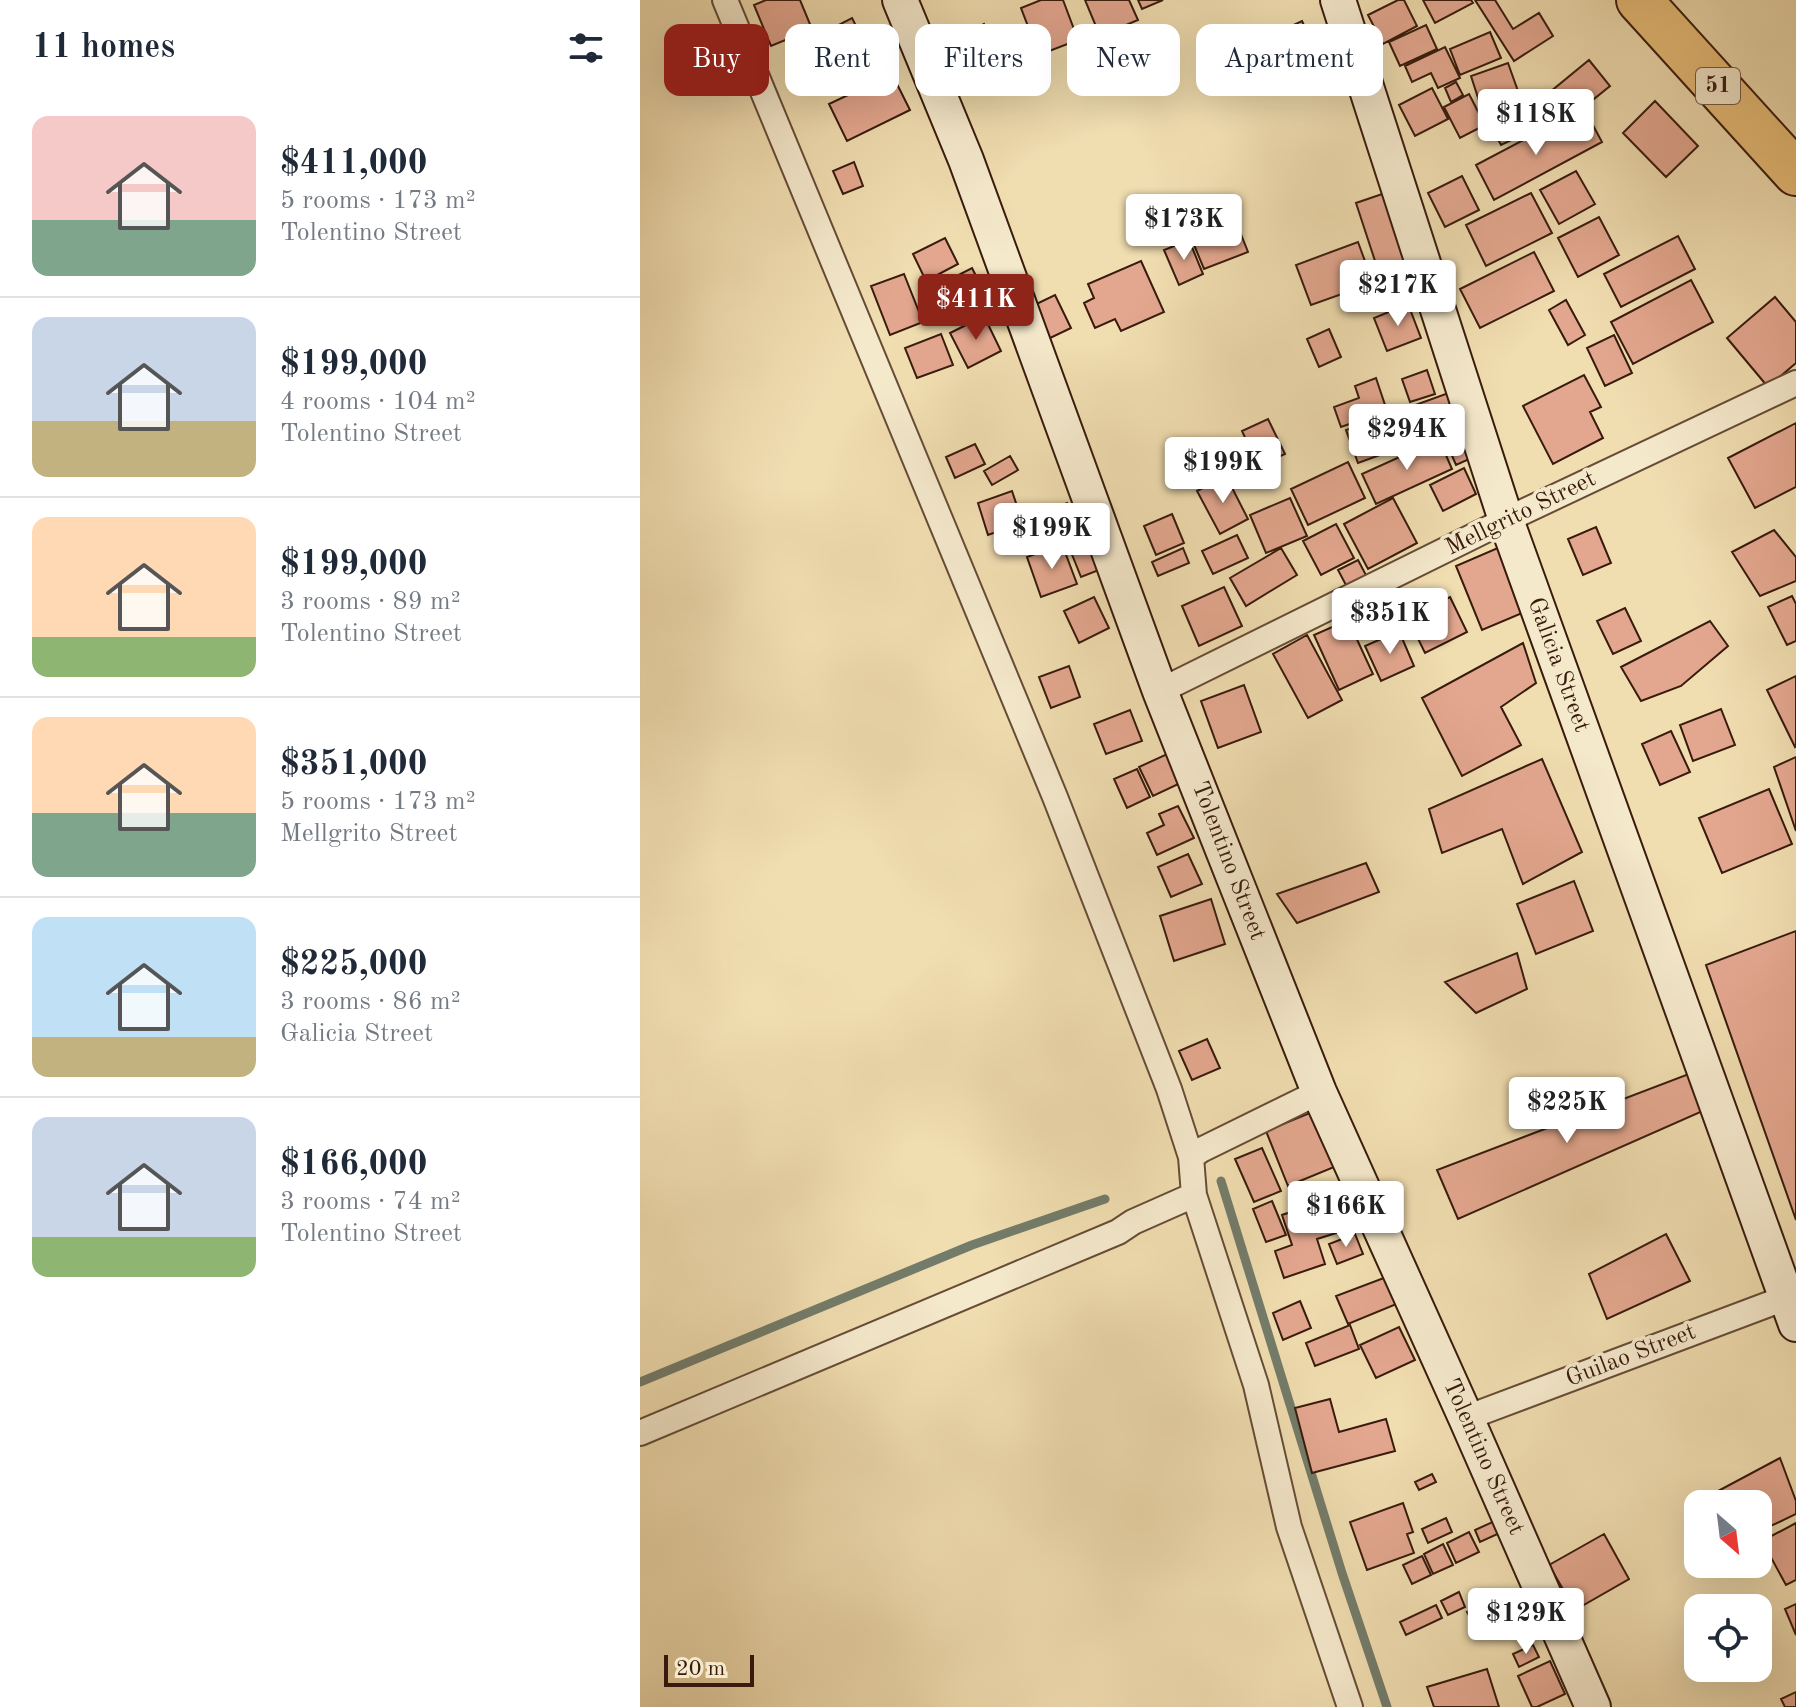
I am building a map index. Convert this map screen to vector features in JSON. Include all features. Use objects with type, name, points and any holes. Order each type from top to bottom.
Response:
[{"type":"highway","name":"51","points":[[1639,0],[1796,173]]},
{"type":"street","points":[[725,0],[1055,797],[1169,1089],[1191,1157],[1194,1195],[1256,1385],[1289,1527],[1350,1707]]},
{"type":"street","name":"Tolentino Street","points":[[900,0],[966,160],[1160,691],[1319,1092],[1593,1707]]},
{"type":"street","name":"Galicia Street","points":[[1338,0],[1506,520],[1793,1305]]},
{"type":"street","name":"Mellgrito Street","points":[[1160,691],[1506,520],[1796,383]]},
{"type":"street","points":[[1191,1157],[1319,1092]]},
{"type":"street","points":[[640,1433],[1103,1238],[1194,1195]]},
{"type":"street","name":"Guilao Street","points":[[1466,1418],[1793,1305]]},
{"type":"building","points":[[766,0],[800,0],[810,24],[785,24],[785,40],[771,46],[769,24],[762,24],[754,5]]},
{"type":"building","points":[[1041,0],[1063,0],[1072,24],[1067,24],[1067,44],[1051,50],[1051,24],[1027,24],[1021,8]]},
{"type":"building","points":[[1085,0],[1129,0],[1138,20],[1128,24],[1095,24]]},
{"type":"building","points":[[1138,0],[1163,0],[1142,9]]},
{"type":"building","points":[[1404,0],[1417,26],[1383,44],[1383,24],[1373,24],[1368,15]]},
{"type":"building","points":[[1423,0],[1471,0],[1473,3],[1435,23]]},
{"type":"building","points":[[1475,0],[1495,0],[1513,29],[1539,13],[1553,36],[1514,61]]},
{"type":"building","points":[[852,18],[855,24],[840,24]]},
{"type":"building","points":[[1426,25],[1437,49],[1400,66],[1389,42]]},
{"type":"building","points":[[1490,32],[1501,58],[1460,75],[1450,49]]},
{"type":"building","points":[[1445,47],[1460,78],[1438,88],[1431,73],[1412,82],[1405,66]]},
{"type":"building","points":[[1589,60],[1610,86],[1553,132],[1533,106]]},
{"type":"building","points":[[1508,63],[1519,94],[1481,107],[1471,76]]},
{"type":"building","points":[[1456,82],[1463,95],[1451,102],[1445,88]]},
{"type":"building","points":[[899,88],[910,110],[847,141],[829,104],[846,96],[899,96]]},
{"type":"building","points":[[1432,88],[1448,119],[1415,136],[1399,105]]},
{"type":"building","points":[[1469,94],[1485,125],[1460,138],[1444,107]]},
{"type":"building","points":[[1521,100],[1535,129],[1501,145],[1486,117]]},
{"type":"building","points":[[1655,101],[1698,146],[1666,177],[1623,133]]},
{"type":"building","points":[[1588,116],[1602,142],[1494,200],[1476,165],[1533,135],[1537,143]]},
{"type":"building","points":[[854,162],[863,186],[843,194],[833,171]]},
{"type":"building","points":[[1576,171],[1595,204],[1559,224],[1540,190]]},
{"type":"building","points":[[1462,176],[1479,210],[1445,227],[1428,193]]},
{"type":"building","points":[[1388,192],[1411,258],[1378,270],[1356,203]]},
{"type":"building","points":[[1531,193],[1552,233],[1486,266],[1466,225]]},
{"type":"building","points":[[1599,217],[1619,255],[1578,277],[1558,238]]},
{"type":"building","points":[[1236,222],[1248,252],[1204,269],[1192,240]]},
{"type":"building","points":[[1678,236],[1695,269],[1621,307],[1604,274]]},
{"type":"building","points":[[945,238],[958,264],[926,281],[913,254]]},
{"type":"building","points":[[1189,240],[1203,274],[1179,285],[1164,250]]},
{"type":"building","points":[[1358,242],[1373,283],[1311,305],[1296,265]]},
{"type":"building","points":[[1534,252],[1554,291],[1480,328],[1460,289]]},
{"type":"building","points":[[1141,261],[1164,312],[1121,331],[1115,319],[1095,328],[1084,303],[1094,298],[1088,284]]},
{"type":"building","points":[[972,268],[989,302],[957,317],[941,284]]},
{"type":"building","points":[[904,274],[923,322],[890,335],[871,286]]},
{"type":"building","points":[[1691,280],[1713,322],[1633,364],[1611,322]]},
{"type":"building","points":[[1055,295],[1071,328],[1044,341],[1028,308]]},
{"type":"building","points":[[1775,297],[1796,322],[1796,363],[1768,387],[1727,338]]},
{"type":"building","points":[[1566,300],[1585,335],[1568,345],[1549,310]]},
{"type":"building","points":[[1408,304],[1421,338],[1387,351],[1374,318]]},
{"type":"building","points":[[984,316],[1001,351],[968,368],[950,333]]},
{"type":"building","points":[[1329,329],[1341,357],[1319,367],[1307,339]]},
{"type":"building","points":[[941,334],[953,365],[917,378],[905,348]]},
{"type":"building","points":[[1614,335],[1632,373],[1605,386],[1587,348]]},
{"type":"building","points":[[1427,370],[1435,394],[1410,402],[1402,379]]},
{"type":"building","points":[[1584,375],[1601,407],[1590,412],[1603,438],[1553,464],[1523,406]]},
{"type":"building","points":[[1376,378],[1387,411],[1341,427],[1334,407],[1359,398],[1355,386]]},
{"type":"building","points":[[1454,391],[1465,424],[1358,463],[1346,430]]},
{"type":"building","points":[[1268,419],[1285,454],[1258,466],[1242,431]]},
{"type":"building","points":[[1796,423],[1796,487],[1755,508],[1728,458]]},
{"type":"building","points":[[1465,429],[1476,456],[1456,465],[1444,437]]},
{"type":"building","points":[[1439,439],[1452,469],[1376,504],[1362,474]]},
{"type":"building","points":[[975,444],[985,464],[955,478],[946,457]]},
{"type":"building","points":[[1010,456],[1018,470],[992,485],[984,471]]},
{"type":"building","points":[[1348,462],[1365,498],[1308,525],[1291,489]]},
{"type":"building","points":[[1464,468],[1476,494],[1443,511],[1430,485]]},
{"type":"building","points":[[1226,476],[1248,519],[1220,534],[1197,491]]},
{"type":"building","points":[[1012,491],[1018,509],[1003,514],[1008,528],[988,535],[978,503]]},
{"type":"building","points":[[1290,498],[1307,536],[1266,553],[1250,515]]},
{"type":"building","points":[[1393,498],[1417,543],[1368,569],[1344,524]]},
{"type":"building","points":[[1067,503],[1077,530],[1040,544],[1030,518]]},
{"type":"building","points":[[1172,514],[1184,543],[1156,555],[1144,526]]},
{"type":"building","points":[[1336,524],[1354,558],[1321,575],[1303,541]]},
{"type":"building","points":[[1596,527],[1611,563],[1583,575],[1568,539]]},
{"type":"building","points":[[1774,530],[1796,557],[1796,581],[1760,596],[1732,552]]},
{"type":"building","points":[[1237,535],[1248,558],[1213,574],[1202,551]]},
{"type":"building","points":[[1062,544],[1077,584],[1041,597],[1027,557]]},
{"type":"building","points":[[1088,544],[1099,570],[1081,577],[1071,552]]},
{"type":"building","points":[[1507,544],[1534,608],[1482,630],[1456,566]]},
{"type":"building","points":[[1183,548],[1189,563],[1158,576],[1152,562]]},
{"type":"building","points":[[1281,548],[1297,575],[1246,606],[1230,578]]},
{"type":"building","points":[[1358,560],[1367,577],[1347,587],[1338,570]]},
{"type":"building","points":[[1224,587],[1242,626],[1199,646],[1182,606]]},
{"type":"building","points":[[1792,596],[1796,604],[1796,641],[1787,645],[1768,607]]},
{"type":"building","points":[[1094,597],[1109,628],[1079,643],[1064,611]]},
{"type":"building","points":[[1450,597],[1467,632],[1425,653],[1408,618]]},
{"type":"building","points":[[1625,608],[1641,641],[1613,654],[1597,621]]},
{"type":"building","points":[[1348,620],[1373,674],[1339,690],[1314,635]]},
{"type":"building","points":[[1710,621],[1728,646],[1681,686],[1641,701],[1621,667]]},
{"type":"building","points":[[1399,631],[1414,666],[1381,681],[1365,646]]},
{"type":"building","points":[[1307,635],[1342,700],[1308,718],[1273,654]]},
{"type":"building","points":[[1523,643],[1536,683],[1501,707],[1521,745],[1462,776],[1422,698]]},
{"type":"building","points":[[1069,666],[1080,697],[1051,708],[1039,677]]},
{"type":"building","points":[[1796,676],[1796,746],[1795,747],[1767,690]]},
{"type":"building","points":[[1244,685],[1261,732],[1218,748],[1201,701]]},
{"type":"building","points":[[1721,709],[1735,745],[1693,761],[1680,725]]},
{"type":"building","points":[[1130,710],[1142,741],[1106,754],[1094,724]]},
{"type":"building","points":[[1671,731],[1690,772],[1660,785],[1642,744]]},
{"type":"building","points":[[1176,750],[1189,779],[1153,796],[1139,767]]},
{"type":"building","points":[[1796,757],[1796,831],[1774,767]]},
{"type":"building","points":[[1542,759],[1582,852],[1523,884],[1502,829],[1442,853],[1429,809]]},
{"type":"building","points":[[1137,769],[1150,797],[1127,808],[1114,779]]},
{"type":"building","points":[[1769,789],[1792,844],[1722,873],[1699,818]]},
{"type":"building","points":[[1178,806],[1194,838],[1157,855],[1147,833],[1164,825],[1159,814]]},
{"type":"building","points":[[1188,854],[1202,884],[1171,897],[1158,867]]},
{"type":"building","points":[[1366,863],[1379,892],[1297,923],[1277,894]]},
{"type":"building","points":[[1574,881],[1593,931],[1536,954],[1517,904]]},
{"type":"building","points":[[1211,899],[1225,944],[1174,961],[1160,916]]},
{"type":"building","points":[[1796,931],[1796,1220],[1706,965]]},
{"type":"building","points":[[1517,953],[1527,989],[1476,1013],[1445,982]]},
{"type":"building","points":[[1207,1039],[1220,1068],[1192,1080],[1179,1051]]},
{"type":"building","points":[[1694,1072],[1705,1110],[1458,1219],[1437,1170]]},
{"type":"building","points":[[1317,1110],[1339,1165],[1288,1186],[1266,1131]]},
{"type":"building","points":[[1262,1148],[1281,1191],[1254,1202],[1235,1159]]},
{"type":"building","points":[[1338,1196],[1349,1229],[1317,1239],[1325,1264],[1284,1278],[1275,1251],[1292,1245],[1282,1215]]},
{"type":"building","points":[[1272,1201],[1286,1235],[1266,1242],[1253,1209]]},
{"type":"building","points":[[1355,1234],[1363,1254],[1337,1264],[1329,1244]]},
{"type":"building","points":[[1666,1234],[1690,1281],[1607,1319],[1589,1274]]},
{"type":"building","points":[[1389,1276],[1399,1303],[1348,1324],[1336,1296]]},
{"type":"building","points":[[1300,1301],[1311,1328],[1283,1340],[1273,1313]]},
{"type":"building","points":[[1350,1325],[1359,1349],[1315,1366],[1306,1343]]},
{"type":"building","points":[[1399,1327],[1415,1360],[1376,1378],[1360,1345]]},
{"type":"building","points":[[1330,1399],[1339,1432],[1386,1419],[1395,1451],[1312,1473],[1295,1408]]},
{"type":"building","points":[[1780,1458],[1796,1501],[1796,1514],[1772,1525],[1772,1490],[1720,1490]]},
{"type":"building","points":[[1432,1474],[1436,1482],[1419,1490],[1415,1482]]},
{"type":"building","points":[[1403,1503],[1413,1532],[1407,1534],[1414,1553],[1367,1570],[1350,1522]]},
{"type":"building","points":[[1446,1518],[1452,1532],[1428,1543],[1422,1529]]},
{"type":"building","points":[[1497,1520],[1502,1532],[1480,1542],[1475,1530]]},
{"type":"building","points":[[1796,1523],[1796,1580],[1786,1585],[1772,1559],[1772,1536]]},
{"type":"building","points":[[1469,1532],[1479,1552],[1456,1563],[1447,1543]]},
{"type":"building","points":[[1604,1534],[1629,1579],[1575,1610],[1549,1565]]},
{"type":"building","points":[[1443,1544],[1453,1565],[1433,1574],[1424,1554]]},
{"type":"building","points":[[1422,1556],[1431,1575],[1412,1584],[1403,1565]]},
{"type":"building","points":[[1532,1588],[1544,1614],[1526,1623],[1514,1596]]},
{"type":"building","points":[[1459,1592],[1465,1607],[1448,1615],[1441,1601]]},
{"type":"building","points":[[1484,1604],[1491,1620],[1475,1627],[1467,1612]]},
{"type":"building","points":[[1796,1604],[1796,1635],[1785,1609]]},
{"type":"building","points":[[1436,1605],[1442,1618],[1406,1635],[1400,1622]]},
{"type":"building","points":[[1533,1645],[1539,1657],[1519,1667],[1513,1654]]},
{"type":"building","points":[[1550,1661],[1565,1694],[1532,1707],[1518,1676]]},
{"type":"building","points":[[1487,1669],[1499,1707],[1434,1707],[1427,1687]]},
{"type":"building","points":[[1796,1692],[1796,1707],[1785,1707],[1781,1699]]},
{"type":"waterway","points":[[1221,1181],[1342,1573],[1387,1707]]},
{"type":"waterway","points":[[640,1382],[972,1245],[1105,1199]]}]
